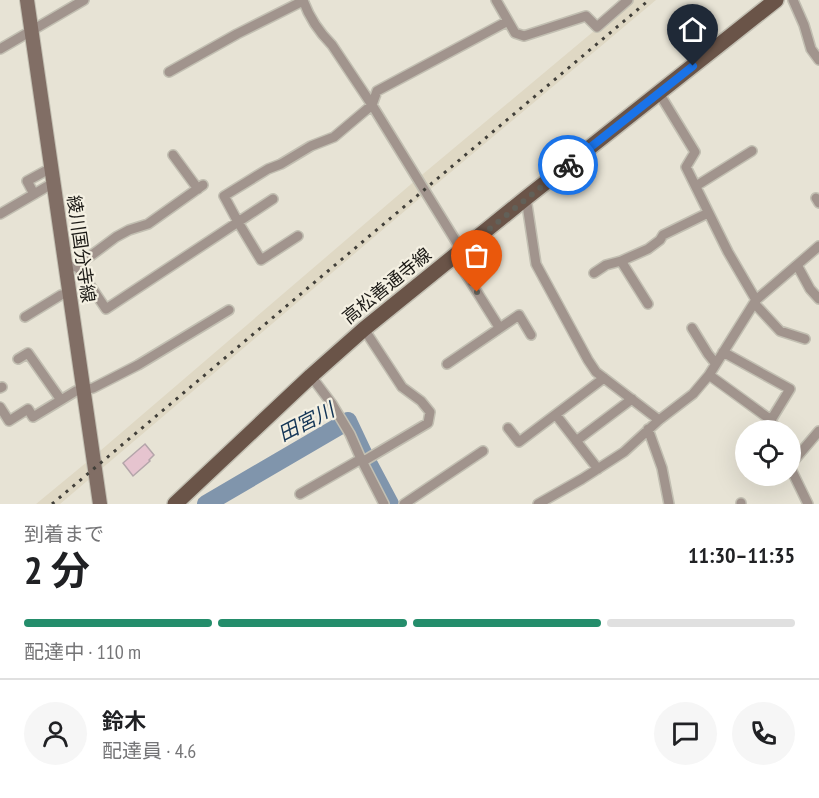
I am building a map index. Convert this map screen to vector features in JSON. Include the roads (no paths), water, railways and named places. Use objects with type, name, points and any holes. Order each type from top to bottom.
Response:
[{"type":"main road","name":"綾川国分寺線","points":[[27,0],[51,168],[71,267],[69,293],[100,504]]},
{"type":"main road","name":"高松善通寺線","points":[[175,504],[364,329],[776,0]]},
{"type":"street","points":[[0,49],[84,0]]},
{"type":"street","points":[[169,72],[303,0],[308,15],[332,45],[372,105],[499,327]]},
{"type":"street","points":[[496,0],[515,33],[524,36],[586,16],[597,27],[628,0]]},
{"type":"street","points":[[793,0],[811,49],[819,60]]},
{"type":"street","points":[[298,236],[261,260],[224,196],[268,169],[311,146],[334,137],[372,105],[377,91],[508,21]]},
{"type":"street","points":[[659,93],[695,152],[686,167],[755,302],[780,331],[805,339]]},
{"type":"street","points":[[696,186],[752,151]]},
{"type":"street","points":[[173,155],[200,187],[148,224],[116,237],[71,267],[106,309],[273,200]]},
{"type":"street","points":[[27,181],[51,168]]},
{"type":"street","points":[[20,171],[34,194]]},
{"type":"street","points":[[0,214],[54,185]]},
{"type":"street","points":[[526,198],[536,264],[588,360],[596,372],[659,420]]},
{"type":"street","points":[[594,273],[606,265],[662,245],[663,235],[708,213]]},
{"type":"street","points":[[538,504],[624,452],[648,429],[693,394],[709,375],[755,302],[819,246]]},
{"type":"street","points":[[621,261],[648,304]]},
{"type":"street","points":[[797,265],[810,289],[819,299]]},
{"type":"street","points":[[25,316],[61,295],[69,293]]},
{"type":"street","points":[[0,407],[9,421],[28,409],[33,417],[76,390],[93,387],[138,365],[229,310]]},
{"type":"street","points":[[447,364],[519,315],[531,335]]},
{"type":"street","points":[[692,328],[716,364]]},
{"type":"street","points":[[300,494],[428,423],[430,412],[421,401],[402,387],[364,329]]},
{"type":"street","points":[[709,375],[771,420],[790,389],[723,352]]},
{"type":"street","points":[[18,359],[28,353],[61,400]]},
{"type":"street","points":[[311,376],[344,423],[364,460],[381,503]]},
{"type":"street","points":[[508,429],[519,442],[604,378]]},
{"type":"street","points":[[576,441],[632,399]]},
{"type":"street","points":[[556,415],[598,469]]},
{"type":"street","points":[[648,429],[662,468],[669,504]]},
{"type":"street","points":[[801,453],[818,434]]},
{"type":"street","points":[[404,504],[483,451]]},
{"type":"street","points":[[799,486],[808,504]]},
{"type":"street","points":[[555,494],[561,504]]},
{"type":"waterway","name":"田宮川","points":[[206,504],[348,421],[390,504]]},
{"type":"railway","points":[[52,504],[649,0]]}]
